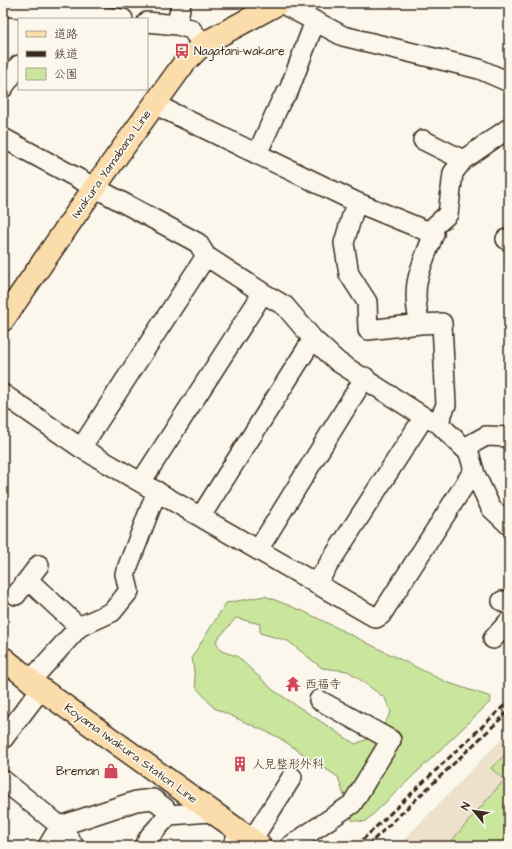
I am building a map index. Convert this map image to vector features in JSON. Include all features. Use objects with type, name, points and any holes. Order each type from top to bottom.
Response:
[{"type":"main road","name":"Iwakura Yamabana Line","points":[[3,320],[94,188],[185,62],[203,44],[280,3]]},
{"type":"main road","name":"Koyama Iwakura Station Line","points":[[3,658],[36,684],[211,812],[246,841]]},
{"type":"street","points":[[177,25],[181,3]]},
{"type":"street","points":[[280,3],[342,36],[479,69],[509,82]]},
{"type":"street","points":[[10,5],[54,15],[106,18]]},
{"type":"street","points":[[257,154],[281,101],[289,90],[315,21]]},
{"type":"street","points":[[148,22],[177,25],[191,29],[203,44]]},
{"type":"street","points":[[3,88],[18,66]]},
{"type":"street","points":[[154,104],[356,202],[434,234],[417,277],[415,305],[420,324]]},
{"type":"street","points":[[428,232],[448,214],[453,173],[463,160],[509,128]]},
{"type":"street","points":[[3,138],[198,243],[206,256],[286,306],[312,339],[338,362],[431,420],[464,448],[469,453],[474,470],[491,508],[509,525]]},
{"type":"street","points":[[423,140],[463,160]]},
{"type":"street","points":[[316,584],[431,420],[446,405],[442,323],[368,330],[367,302],[349,274],[344,243],[356,202]]},
{"type":"street","points":[[81,448],[206,256]]},
{"type":"street","points":[[3,739],[36,684],[79,627],[112,612],[129,591],[125,574],[149,487],[263,293]]},
{"type":"street","points":[[201,516],[312,339]]},
{"type":"street","points":[[258,550],[365,378]]},
{"type":"street","points":[[3,394],[81,448],[376,618],[381,615],[474,470]]},
{"type":"street","points":[[464,448],[486,436],[509,437]]},
{"type":"street","points":[[16,595],[39,565]]},
{"type":"street","points":[[28,580],[79,627]]},
{"type":"street","points":[[493,639],[509,621]]},
{"type":"street","points":[[290,846],[352,804],[391,740],[319,700]]},
{"type":"street","points":[[246,841],[292,777]]},
{"type":"street","points":[[3,780],[60,826],[74,846]]},
{"type":"street","points":[[48,846],[60,826],[136,800],[153,799],[165,808],[169,815]]},
{"type":"street","points":[[144,846],[150,836],[169,815],[211,812]]},
{"type":"shaded area","points":[[509,732],[509,846],[398,846],[481,760]]},
{"type":"green space","points":[[265,596],[305,612],[446,682],[491,697],[490,702],[365,822],[352,820],[338,777],[278,737],[214,708],[196,687],[192,657],[226,603]],"holes":[[[236,618],[260,624],[260,633],[288,641],[322,668],[348,671],[385,698],[391,712],[378,735],[355,744],[273,690],[237,656],[221,651],[216,641]]]},
{"type":"green space","points":[[509,751],[509,846],[447,846],[504,780],[491,768]]},
{"type":"railway","points":[[356,846],[509,701]]},
{"type":"railway","points":[[367,846],[509,711]]},
{"type":"place","name":"Nagatani-wakare","points":[[182,51]]},
{"type":"place","name":"西福寺","points":[[293,684]]},
{"type":"place","name":"人見整形外科","points":[[240,764]]},
{"type":"place","name":"Breman","points":[[111,771]]}]
